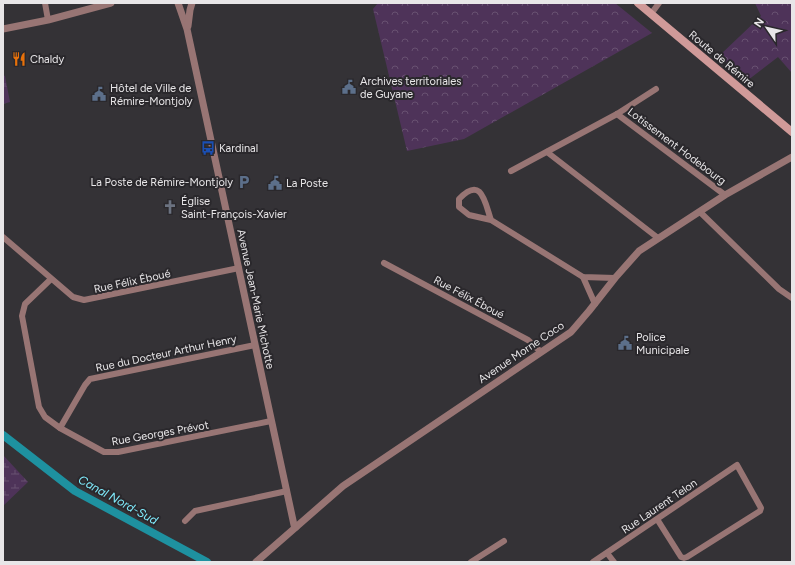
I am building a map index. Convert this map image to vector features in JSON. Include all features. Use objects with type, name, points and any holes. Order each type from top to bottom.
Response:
[{"type":"main road","name":"Route de Rémire","points":[[638,3],[792,132]]},
{"type":"street","points":[[45,3],[48,20]]},
{"type":"street","points":[[3,29],[48,20],[111,3]]},
{"type":"street","name":"Avenue Jean-Marie Michotte","points":[[178,3],[187,28],[271,421],[294,525],[296,527]]},
{"type":"street","name":"Avenue Jean-Marie Michotte","points":[[187,28],[192,3]]},
{"type":"street","points":[[651,14],[659,3]]},
{"type":"street","points":[[511,171],[616,114],[656,89]]},
{"type":"street","name":"Lotissement Hodebourg","points":[[616,114],[725,195]]},
{"type":"street","points":[[547,152],[658,238]]},
{"type":"street","name":"Avenue Morne Coco","points":[[256,562],[343,486],[571,332],[595,304],[614,278],[639,251],[725,195],[792,156]]},
{"type":"street","points":[[491,220],[482,193],[476,190],[469,191],[459,199],[459,207],[469,215],[491,220],[582,277],[614,278]]},
{"type":"street","points":[[700,212],[779,289],[792,298]]},
{"type":"street","name":"Rue Félix Éboué","points":[[3,237],[73,297],[84,300],[239,268]]},
{"type":"street","name":"Rue Félix Éboué","points":[[384,263],[528,340],[541,352]]},
{"type":"street","points":[[582,277],[595,304]]},
{"type":"street","name":"Rue Georges Prévot","points":[[51,279],[26,304],[22,316],[39,407],[45,417],[60,428],[104,452],[118,452],[271,421]]},
{"type":"street","name":"Rue du Docteur Arthur Henry","points":[[60,428],[90,379],[255,345]]},
{"type":"street","name":"Rue Laurent Telon","points":[[593,562],[737,465],[761,506],[760,511],[684,558],[681,556],[657,519]]},
{"type":"street","points":[[185,520],[195,511],[287,492]]},
{"type":"street","points":[[472,562],[504,541]]},
{"type":"street","points":[[607,553],[614,562]]},
{"type":"green space","points":[[378,3],[615,3],[652,33],[464,139],[407,151],[373,9]]},
{"type":"green space","points":[[755,3],[792,3],[792,73],[778,57],[748,80],[718,57],[761,16]]},
{"type":"green space","points":[[3,75],[5,76],[10,102],[3,104]]},
{"type":"green space","points":[[3,455],[28,482],[3,506]]},
{"type":"waterway","name":"Canal Nord-Sud","points":[[3,435],[75,491],[207,562]]},
{"type":"place","name":"Chaldy","points":[[19,59]]},
{"type":"place","name":"Archives territoriales de Guyane","points":[[349,87]]},
{"type":"place","name":"Hôtel de Ville de Rémire-Montjoly","points":[[99,94]]},
{"type":"place","name":"Kardinal","points":[[208,148]]},
{"type":"place","name":"La Poste de Rémire-Montjoly","points":[[244,182]]},
{"type":"place","name":"La Poste","points":[[275,183]]},
{"type":"place","name":"Église Saint-François-Xavier","points":[[170,207]]},
{"type":"place","name":"Police Municipale","points":[[625,343]]}]
